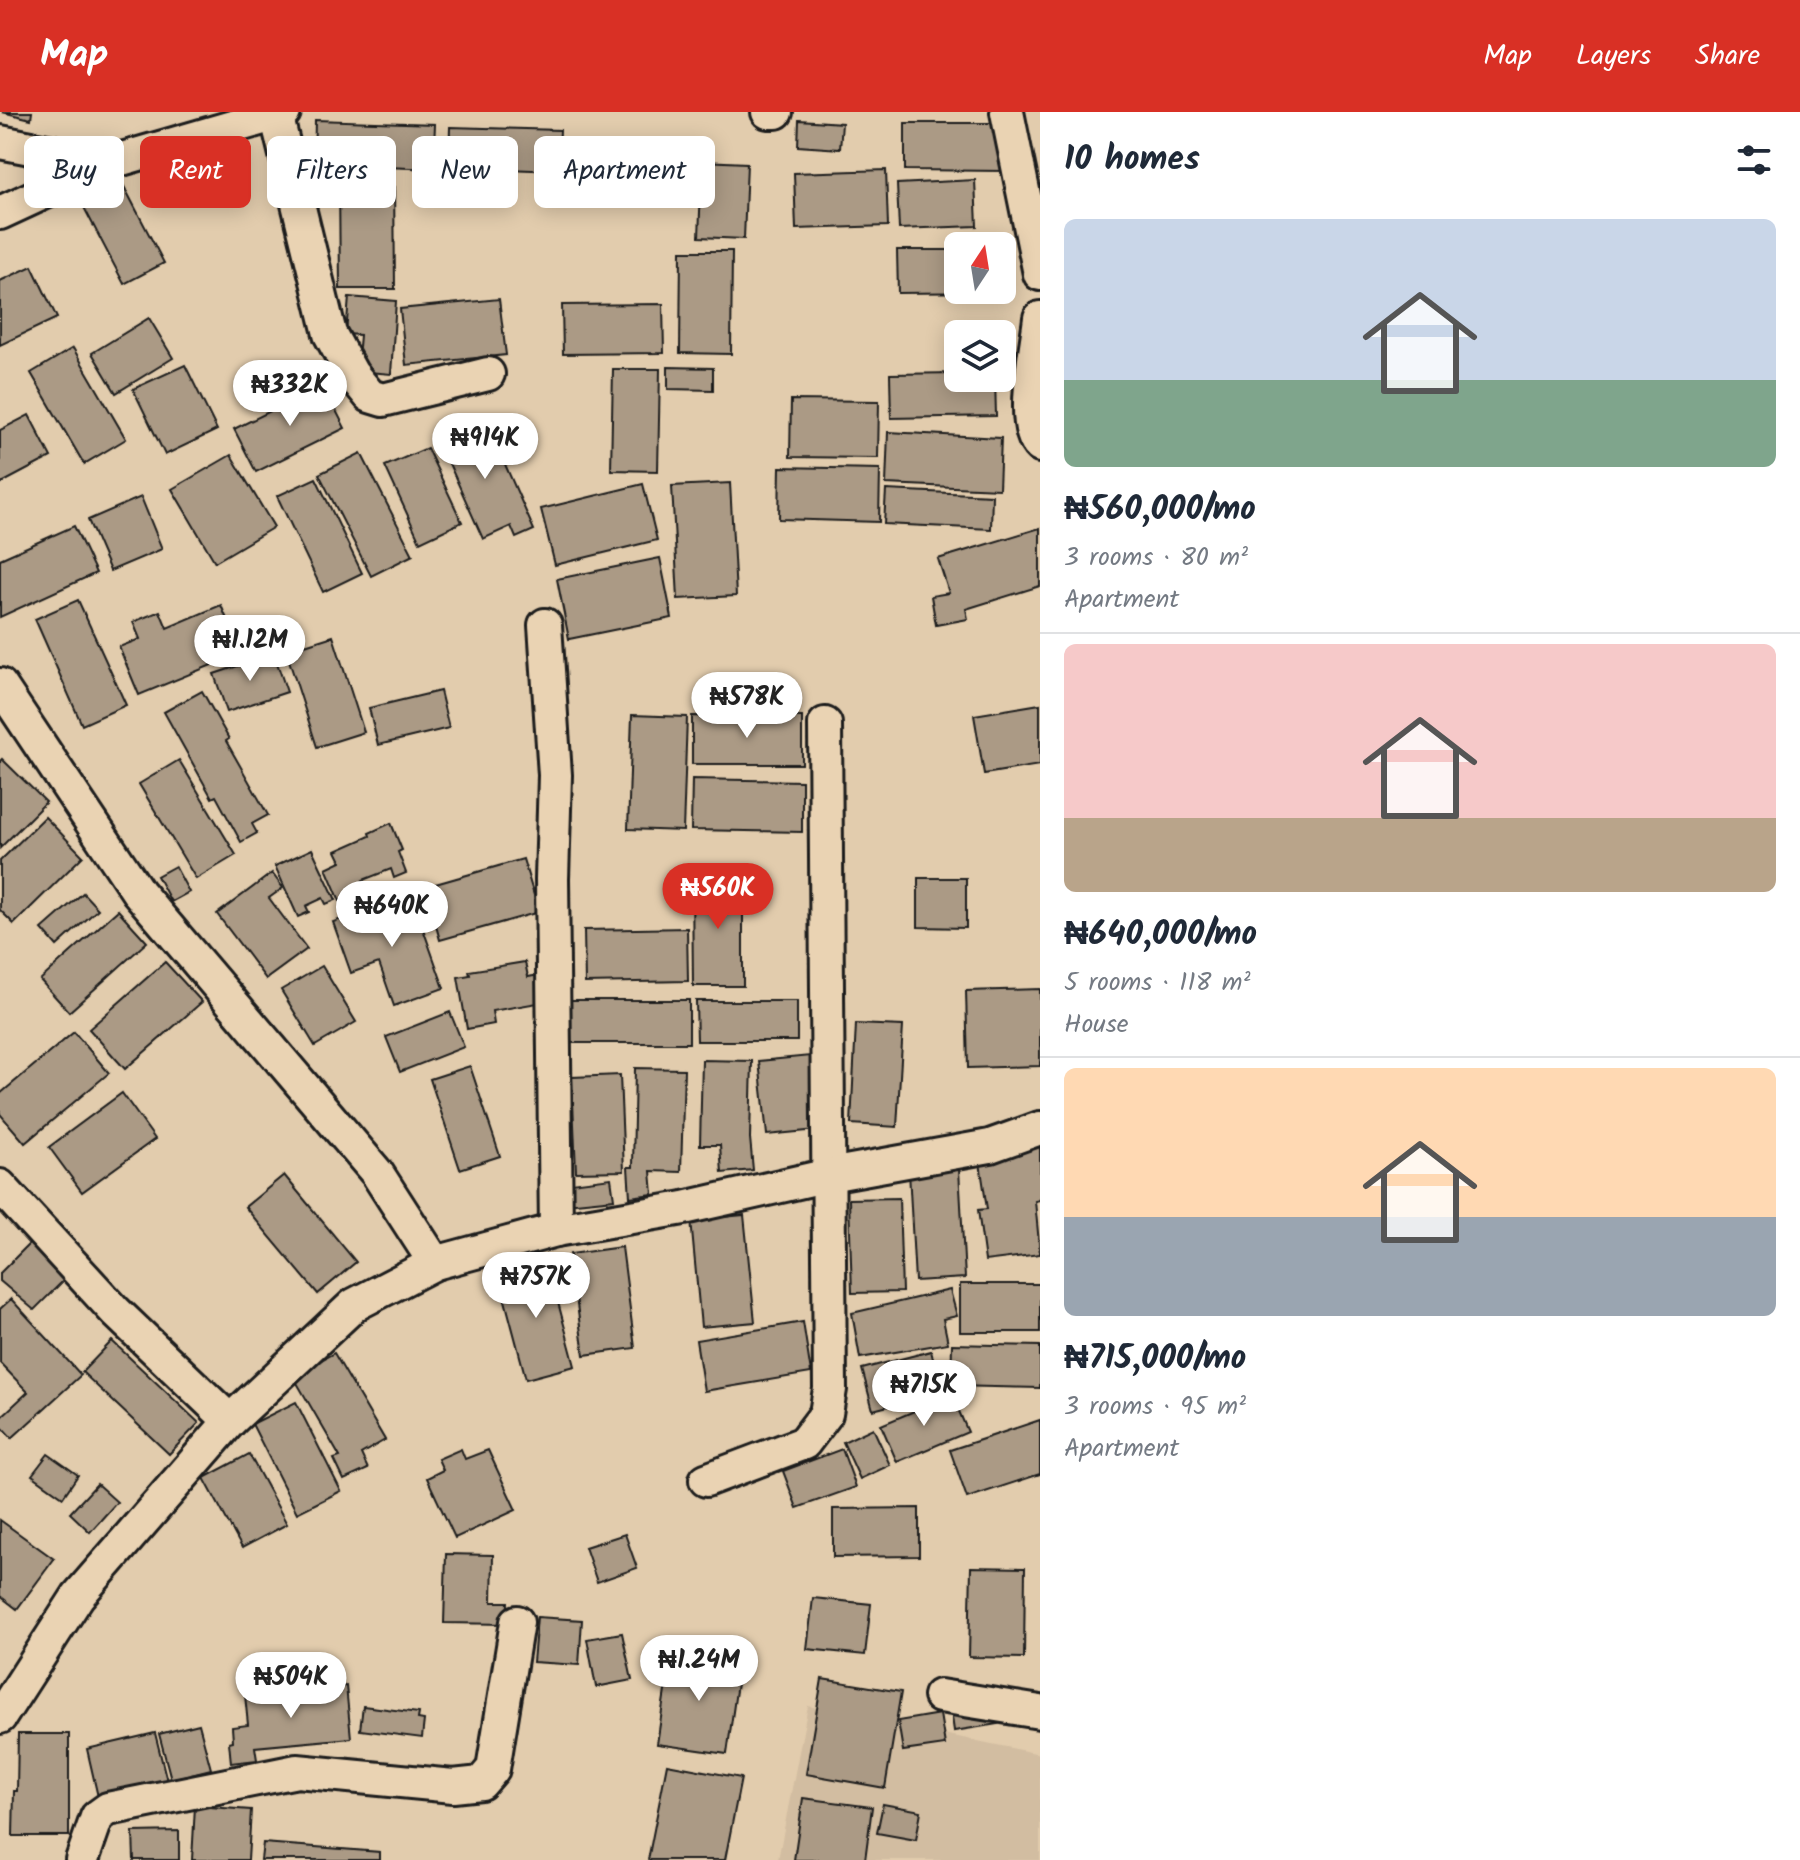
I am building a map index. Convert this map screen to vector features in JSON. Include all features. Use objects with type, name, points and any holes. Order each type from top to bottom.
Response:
[{"type":"street","points":[[768,112],[776,112]]},
{"type":"street","points":[[1007,112],[1040,274]]},
{"type":"street","points":[[124,158],[280,113],[330,334],[352,374],[370,396],[383,400],[488,374]]},
{"type":"street","points":[[0,142],[24,147]]},
{"type":"street","points":[[0,213],[24,202]]},
{"type":"street","points":[[1040,318],[1029,414],[1034,440],[1040,446]]},
{"type":"street","points":[[545,625],[555,775],[552,879],[556,1230]]},
{"type":"street","points":[[0,685],[138,892],[377,1173],[435,1263]]},
{"type":"street","points":[[706,1480],[804,1443],[826,1414],[830,1389],[825,724]]},
{"type":"street","points":[[0,1717],[78,1596],[230,1421],[354,1305],[435,1263],[556,1230],[684,1208],[829,1175],[990,1146],[1040,1128]]},
{"type":"street","points":[[0,1186],[116,1312],[230,1421]]},
{"type":"street","points":[[82,1860],[97,1817],[108,1809],[297,1771],[453,1786],[481,1783],[493,1769],[517,1622]]},
{"type":"street","points":[[940,1696],[1040,1712]]},
{"type":"shaded area","points":[[808,1706],[1040,1754],[1040,1860],[778,1860]]},
{"type":"building","points":[[2,112],[32,112],[31,119]]},
{"type":"building","points":[[315,120],[435,124],[434,136],[412,136],[412,168],[396,167],[396,136],[315,136]]},
{"type":"building","points":[[799,120],[842,123],[840,149],[798,146]]},
{"type":"building","points":[[905,123],[1005,123],[1006,171],[905,170]]},
{"type":"building","points":[[450,127],[560,130],[560,136],[534,136],[534,170],[518,170],[518,136],[450,136]]},
{"type":"building","points":[[715,162],[747,163],[744,239],[699,237],[700,208],[715,208]]},
{"type":"building","points":[[886,170],[888,226],[796,229],[794,173]]},
{"type":"building","points":[[975,180],[977,226],[899,229],[897,184]]},
{"type":"building","points":[[124,186],[164,263],[124,284],[84,208],[124,208]]},
{"type":"building","points":[[339,208],[394,208],[395,289],[340,289]]},
{"type":"building","points":[[897,250],[944,250],[944,293],[898,293]]},
{"type":"building","points":[[681,251],[732,251],[731,354],[680,353]]},
{"type":"building","points":[[32,266],[57,318],[0,345],[0,281]]},
{"type":"building","points":[[349,297],[396,301],[391,374],[357,371],[360,335],[346,334]]},
{"type":"building","points":[[499,299],[506,355],[406,365],[400,309]]},
{"type":"building","points":[[663,304],[664,353],[563,354],[562,305]]},
{"type":"building","points":[[149,318],[173,358],[116,393],[92,353]]},
{"type":"building","points":[[73,348],[126,439],[84,464],[31,373]]},
{"type":"building","points":[[185,365],[217,430],[165,455],[133,389]]},
{"type":"building","points":[[668,367],[713,368],[713,390],[668,389]]},
{"type":"building","points":[[613,369],[660,369],[658,471],[611,470]]},
{"type":"building","points":[[944,373],[944,392],[995,392],[996,416],[891,418],[890,374]]},
{"type":"building","points":[[323,385],[345,428],[256,472],[234,429]]},
{"type":"building","points":[[791,400],[879,401],[878,458],[790,457]]},
{"type":"building","points":[[29,415],[51,457],[0,484],[0,430]]},
{"type":"building","points":[[485,419],[534,530],[516,538],[511,526],[483,539],[438,439]]},
{"type":"building","points":[[888,432],[1001,438],[999,489],[886,484]]},
{"type":"building","points":[[427,448],[462,522],[420,542],[385,466]]},
{"type":"building","points":[[361,453],[413,555],[371,576],[319,474]]},
{"type":"building","points":[[231,455],[274,527],[215,562],[172,489]]},
{"type":"building","points":[[780,467],[880,469],[879,522],[779,519]]},
{"type":"building","points":[[316,478],[362,573],[323,592],[277,496]]},
{"type":"building","points":[[730,483],[736,596],[678,599],[672,486]]},
{"type":"building","points":[[643,484],[657,540],[555,565],[541,509]]},
{"type":"building","points":[[886,490],[992,495],[991,529],[884,524]]},
{"type":"building","points":[[141,497],[162,549],[110,571],[88,520]]},
{"type":"building","points":[[74,526],[96,573],[0,617],[0,559]]},
{"type":"building","points":[[1040,528],[1040,586],[966,609],[968,619],[936,625],[931,596],[949,593],[938,559]]},
{"type":"building","points":[[660,558],[672,618],[569,639],[557,579]]},
{"type":"building","points":[[78,600],[126,705],[82,725],[35,619]]},
{"type":"building","points":[[221,605],[241,653],[139,695],[119,647],[140,639],[133,622],[160,611],[167,628]]},
{"type":"building","points":[[333,636],[364,732],[317,747],[286,651]]},
{"type":"building","points":[[274,654],[287,692],[227,712],[214,674]]},
{"type":"building","points":[[202,691],[268,815],[252,824],[257,833],[241,842],[216,796],[212,798],[164,712]]},
{"type":"building","points":[[440,691],[449,728],[378,745],[369,708]]},
{"type":"building","points":[[1040,704],[1040,765],[984,774],[974,715]]},
{"type":"building","points":[[632,715],[687,717],[683,831],[628,829]]},
{"type":"building","points":[[692,716],[802,717],[802,764],[692,764]]},
{"type":"building","points":[[2,759],[46,802],[0,848],[0,761]]},
{"type":"building","points":[[179,760],[236,855],[196,879],[139,784]]},
{"type":"building","points":[[692,779],[802,781],[802,832],[691,830]]},
{"type":"building","points":[[45,817],[83,856],[14,924],[0,910],[0,861]]},
{"type":"building","points":[[391,823],[402,850],[398,852],[406,873],[394,878],[391,869],[363,880],[367,889],[340,901],[326,868],[341,861],[336,851]]},
{"type":"building","points":[[312,849],[336,900],[326,904],[323,898],[306,906],[309,912],[298,917],[275,866]]},
{"type":"building","points":[[523,859],[539,912],[440,940],[425,887]]},
{"type":"building","points":[[175,866],[189,892],[171,902],[157,876]]},
{"type":"building","points":[[272,873],[283,888],[269,898],[307,949],[266,979],[217,914]]},
{"type":"building","points":[[692,877],[743,877],[743,986],[693,986]]},
{"type":"building","points":[[918,878],[966,878],[966,928],[918,927]]},
{"type":"building","points":[[83,893],[98,909],[57,946],[42,929]]},
{"type":"building","points":[[411,895],[444,988],[394,1006],[379,963],[351,973],[333,922]]},
{"type":"building","points":[[118,910],[147,942],[69,1012],[40,980]]},
{"type":"building","points":[[687,928],[688,981],[585,983],[584,930]]},
{"type":"building","points":[[165,962],[202,1002],[125,1069],[89,1029]]},
{"type":"building","points":[[525,962],[528,977],[545,974],[549,1001],[492,1011],[494,1024],[467,1029],[458,977],[470,975],[469,971]]},
{"type":"building","points":[[322,966],[356,1022],[315,1046],[281,990]]},
{"type":"building","points":[[1040,989],[1040,1066],[968,1068],[966,991]]},
{"type":"building","points":[[568,1000],[689,1000],[689,1043],[568,1043]]},
{"type":"building","points":[[696,1001],[797,1001],[797,1041],[697,1041]]},
{"type":"building","points":[[450,1012],[464,1047],[400,1072],[386,1037]]},
{"type":"building","points":[[856,1024],[903,1026],[897,1127],[851,1124]]},
{"type":"building","points":[[74,1032],[109,1073],[25,1143],[0,1114],[0,1094]]},
{"type":"building","points":[[810,1056],[817,1130],[767,1135],[759,1061]]},
{"type":"building","points":[[702,1060],[752,1061],[750,1138],[753,1170],[722,1173],[720,1145],[700,1145]]},
{"type":"building","points":[[470,1066],[500,1156],[460,1169],[430,1079]]},
{"type":"building","points":[[635,1068],[684,1069],[681,1172],[651,1171],[653,1194],[630,1197],[628,1167],[633,1167]]},
{"type":"building","points":[[620,1075],[624,1171],[576,1172],[572,1077]]},
{"type":"building","points":[[122,1093],[155,1139],[82,1192],[49,1147]]},
{"type":"building","points":[[1040,1145],[1040,1200],[1035,1201],[1040,1254],[985,1261],[978,1210],[987,1209],[979,1156]]},
{"type":"building","points":[[959,1169],[965,1278],[915,1281],[909,1171]]},
{"type":"building","points":[[284,1175],[356,1262],[318,1294],[245,1207]]},
{"type":"building","points":[[611,1178],[614,1199],[566,1204],[563,1184]]},
{"type":"building","points":[[899,1198],[902,1292],[852,1293],[849,1199]]},
{"type":"building","points":[[744,1215],[755,1322],[701,1327],[691,1220]]},
{"type":"building","points":[[39,1234],[55,1249],[45,1260],[65,1279],[34,1310],[0,1281],[0,1273]]},
{"type":"building","points":[[622,1247],[635,1348],[584,1355],[570,1254]]},
{"type":"building","points":[[547,1261],[575,1366],[526,1379],[498,1274]]},
{"type":"building","points":[[960,1284],[1040,1284],[1040,1332],[960,1332]]},
{"type":"building","points":[[950,1290],[957,1316],[943,1319],[948,1343],[860,1358],[852,1313]]},
{"type":"building","points":[[11,1299],[81,1375],[12,1438],[0,1425],[0,1418],[28,1392],[0,1363],[0,1309]]},
{"type":"building","points":[[803,1322],[811,1373],[704,1391],[696,1340]]},
{"type":"building","points":[[112,1341],[199,1423],[169,1454],[82,1372]]},
{"type":"building","points":[[952,1344],[1040,1346],[1040,1388],[951,1386]]},
{"type":"building","points":[[931,1351],[942,1392],[873,1410],[862,1369]]},
{"type":"building","points":[[334,1353],[385,1440],[361,1454],[368,1469],[344,1480],[334,1459],[340,1457],[293,1376]]},
{"type":"building","points":[[952,1395],[968,1432],[897,1462],[881,1425]]},
{"type":"building","points":[[296,1402],[341,1491],[297,1513],[252,1424]]},
{"type":"building","points":[[1040,1420],[1040,1474],[967,1498],[950,1450]]},
{"type":"building","points":[[873,1428],[890,1465],[860,1479],[843,1442]]},
{"type":"building","points":[[461,1449],[465,1459],[488,1450],[516,1510],[455,1538],[427,1478],[443,1470],[438,1459]]},
{"type":"building","points":[[842,1449],[856,1487],[797,1508],[783,1471]]},
{"type":"building","points":[[48,1454],[78,1475],[63,1497],[32,1475]]},
{"type":"building","points":[[249,1454],[287,1524],[242,1548],[204,1478]]},
{"type":"building","points":[[97,1484],[117,1502],[90,1532],[70,1513]]},
{"type":"building","points":[[919,1508],[919,1556],[833,1557],[833,1509]]},
{"type":"building","points":[[0,1520],[54,1559],[17,1609],[0,1596]]},
{"type":"building","points":[[625,1534],[637,1568],[597,1582],[585,1547]]},
{"type":"building","points":[[446,1554],[493,1555],[492,1602],[508,1602],[507,1624],[444,1623]]},
{"type":"building","points":[[971,1567],[1025,1568],[1024,1658],[969,1657]]},
{"type":"building","points":[[813,1598],[871,1604],[865,1655],[807,1649]]},
{"type":"building","points":[[537,1617],[582,1620],[579,1665],[533,1662]]},
{"type":"building","points":[[622,1633],[632,1680],[596,1687],[587,1639]]},
{"type":"building","points":[[671,1651],[740,1662],[727,1754],[657,1744]]},
{"type":"building","points":[[822,1679],[901,1692],[885,1788],[806,1774]]},
{"type":"building","points":[[346,1686],[351,1738],[255,1747],[257,1760],[231,1763],[229,1742],[233,1741],[232,1727],[248,1725],[245,1695]]},
{"type":"building","points":[[995,1703],[998,1724],[954,1731],[951,1710]]},
{"type":"building","points":[[363,1706],[419,1713],[418,1719],[424,1720],[422,1738],[360,1730]]},
{"type":"building","points":[[940,1714],[945,1745],[903,1751],[898,1721]]},
{"type":"building","points":[[199,1724],[211,1769],[171,1779],[159,1734]]},
{"type":"building","points":[[155,1733],[167,1781],[98,1797],[87,1749]]},
{"type":"building","points":[[18,1734],[69,1734],[69,1836],[13,1836]]},
{"type":"building","points":[[667,1764],[741,1778],[725,1860],[648,1860]]},
{"type":"building","points":[[803,1798],[872,1807],[865,1860],[794,1860]]},
{"type":"building","points":[[883,1804],[921,1811],[916,1840],[877,1833]]},
{"type":"building","points":[[195,1806],[251,1810],[248,1860],[192,1860]]},
{"type":"building","points":[[179,1831],[179,1860],[134,1860],[133,1832]]},
{"type":"building","points":[[263,1843],[380,1852],[380,1860],[261,1860]]}]
